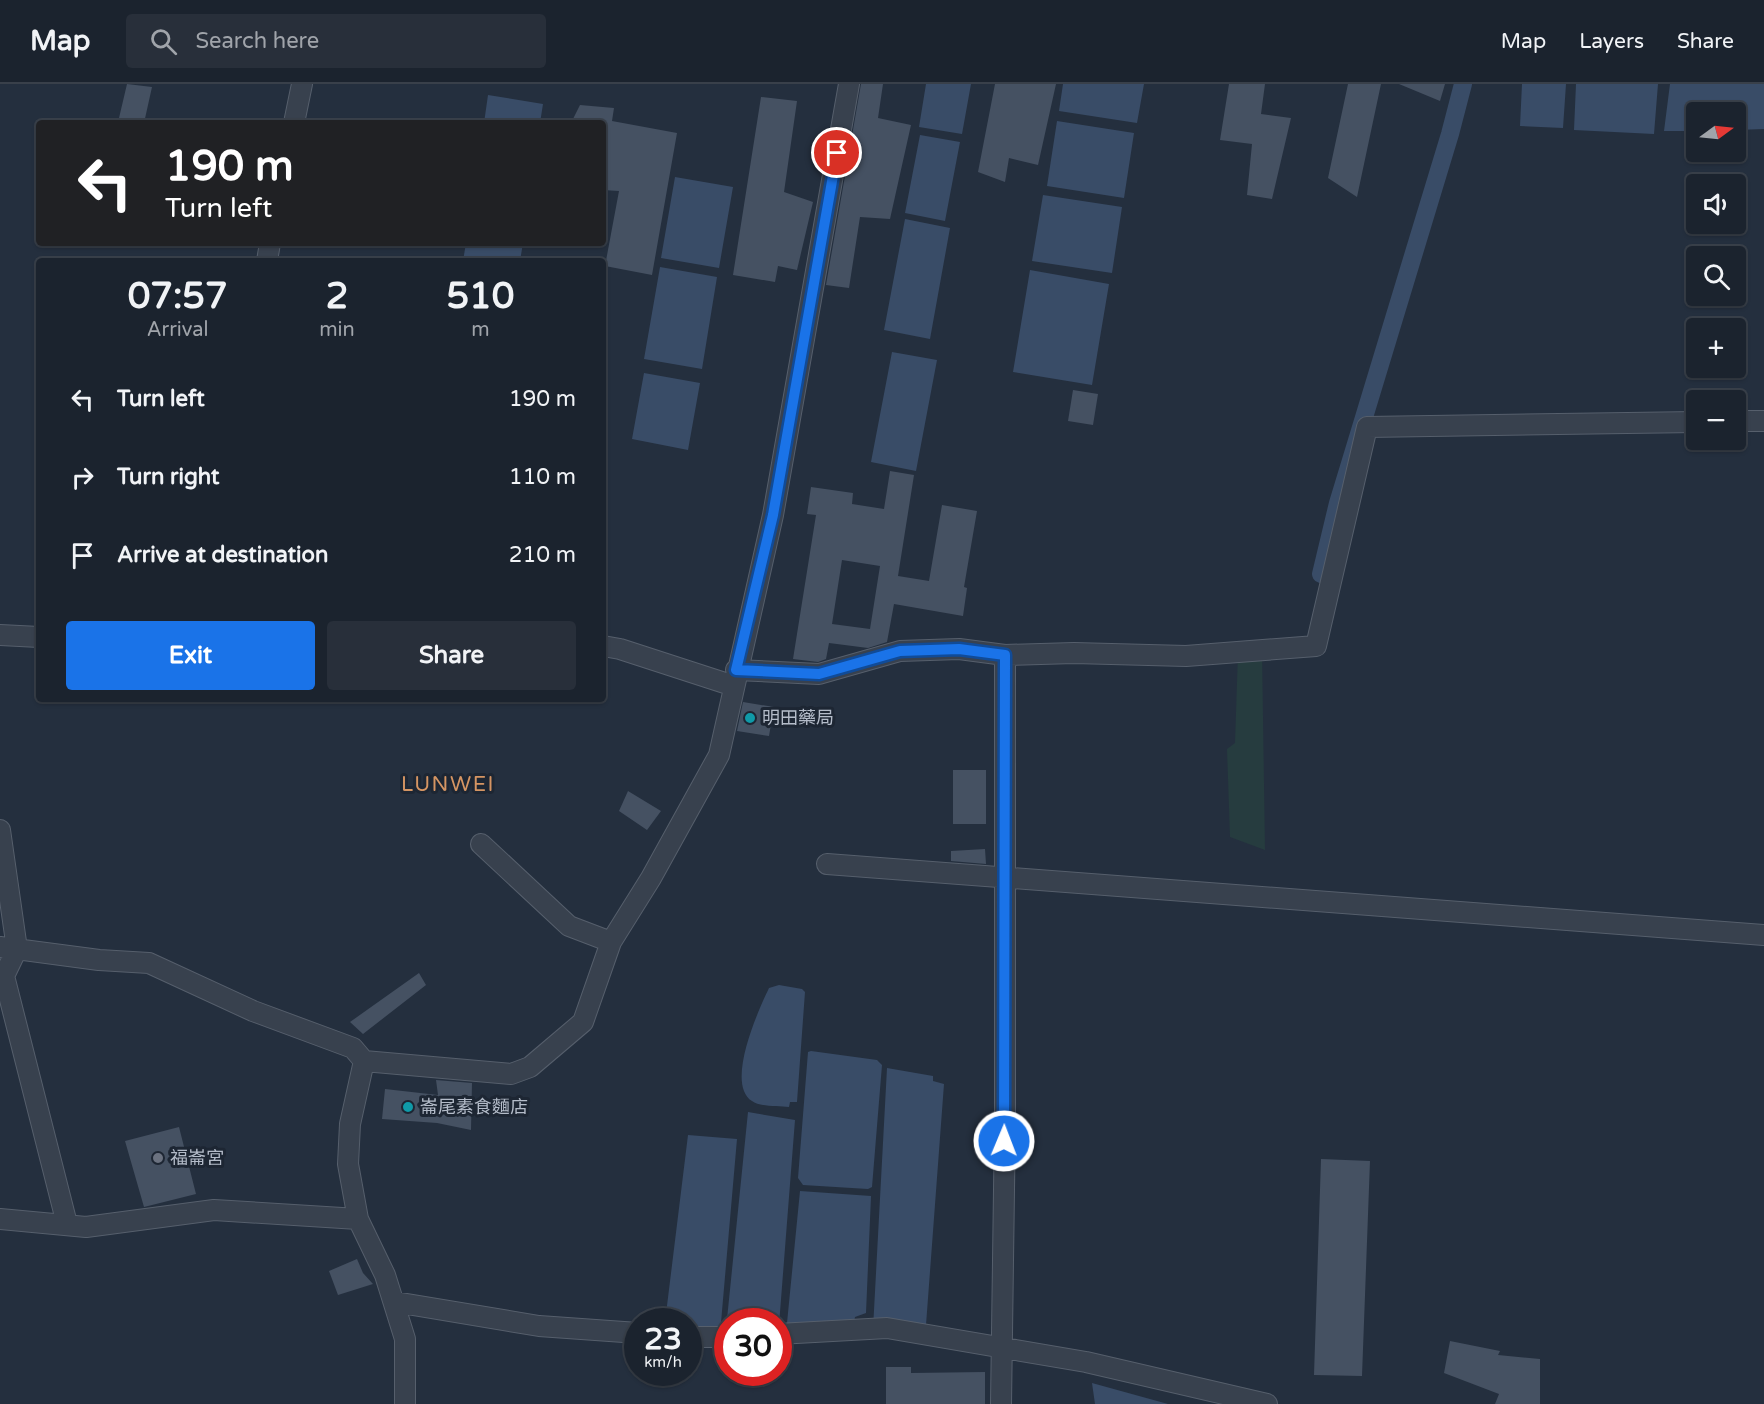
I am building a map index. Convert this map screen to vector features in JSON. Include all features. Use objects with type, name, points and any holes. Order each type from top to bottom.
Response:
[{"type":"street","points":[[295,120],[302,84]]},
{"type":"street","points":[[8,948],[99,960],[149,963],[253,1011],[353,1048],[364,1061],[511,1074],[530,1067],[583,1022],[611,942],[651,878],[719,755],[773,515],[849,84]]},
{"type":"street","points":[[1746,421],[1764,421]]},
{"type":"street","points":[[606,647],[735,678],[819,674],[900,651],[959,649],[1005,655],[1074,653],[1186,656],[1316,646],[1368,427],[1686,422]]},
{"type":"street","points":[[0,635],[36,637]]},
{"type":"street","points":[[1001,1404],[1005,1118],[1005,655]]},
{"type":"street","points":[[0,830],[8,948],[4,976],[67,1224]]},
{"type":"street","points":[[481,844],[569,926],[611,942]]},
{"type":"street","points":[[827,864],[1764,935]]},
{"type":"street","points":[[364,1061],[351,1124],[348,1164],[358,1219],[385,1275],[405,1339],[405,1404]]},
{"type":"street","points":[[0,1219],[86,1227],[214,1210],[358,1219]]},
{"type":"street","points":[[395,1302],[539,1326],[624,1332]]},
{"type":"street","points":[[792,1333],[887,1328],[1097,1364],[1267,1404]]},
{"type":"green space","points":[[1262,650],[1265,850],[1230,837],[1227,749],[1235,743],[1238,652]]},
{"type":"water","points":[[926,84],[971,84],[962,134],[919,127]]},
{"type":"water","points":[[1063,84],[1144,84],[1137,123],[1059,111]]},
{"type":"water","points":[[1522,84],[1566,84],[1563,128],[1520,126]]},
{"type":"water","points":[[1576,84],[1658,84],[1654,134],[1574,130]]},
{"type":"water","points":[[1670,84],[1764,84],[1764,129],[1746,130],[1746,102],[1686,102],[1686,131],[1664,131]]},
{"type":"water","points":[[488,95],[543,104],[540,120],[484,120]]},
{"type":"water","points":[[1057,121],[1134,133],[1124,198],[1047,186]]},
{"type":"water","points":[[920,135],[960,142],[945,221],[905,213]]},
{"type":"water","points":[[675,177],[733,187],[719,268],[661,258]]},
{"type":"water","points":[[1043,195],[1122,207],[1112,273],[1032,261]]},
{"type":"water","points":[[905,219],[950,228],[930,339],[884,330]]},
{"type":"water","points":[[466,246],[522,246],[520,258],[464,258]]},
{"type":"water","points":[[660,267],[717,277],[702,369],[644,359]]},
{"type":"water","points":[[1030,270],[1109,284],[1092,385],[1013,372]]},
{"type":"water","points":[[892,352],[937,360],[916,471],[871,462]]},
{"type":"water","points":[[644,373],[700,383],[688,450],[632,439]]},
{"type":"water","points":[[779,985],[802,989],[805,992],[797,1102],[790,1102],[789,1107],[755,1103],[745,1092],[742,1079],[746,1047],[758,1013],[769,988]]},
{"type":"water","points":[[808,1052],[877,1060],[882,1065],[872,1187],[868,1189],[803,1185],[798,1178]]},
{"type":"water","points":[[887,1068],[933,1076],[933,1081],[944,1084],[926,1325],[873,1329]]},
{"type":"water","points":[[748,1112],[795,1120],[780,1308],[728,1308]]},
{"type":"water","points":[[688,1135],[737,1139],[722,1308],[714,1308],[714,1334],[702,1335],[702,1308],[667,1308]]},
{"type":"water","points":[[800,1191],[871,1196],[866,1313],[855,1317],[854,1322],[792,1327],[792,1308],[788,1308]]},
{"type":"water","points":[[1092,1383],[1168,1404],[1095,1404]]},
{"type":"building","points":[[127,84],[152,87],[145,120],[119,118]]},
{"type":"building","points":[[861,84],[883,84],[878,118],[911,125],[890,219],[860,217],[849,288],[826,285]]},
{"type":"building","points":[[995,84],[1056,84],[1038,165],[1009,158],[1005,182],[978,172]]},
{"type":"building","points":[[1229,84],[1265,84],[1261,114],[1291,118],[1272,199],[1247,195],[1252,144],[1220,140]]},
{"type":"building","points":[[1348,84],[1381,84],[1357,197],[1328,178]]},
{"type":"building","points":[[1399,84],[1445,84],[1440,101]]},
{"type":"building","points":[[761,97],[797,101],[784,192],[813,202],[797,270],[778,266],[775,282],[733,275]]},
{"type":"building","points":[[580,105],[614,108],[612,121],[677,133],[652,275],[606,266],[619,191],[606,190],[606,120],[572,120]]},
{"type":"building","points":[[1073,390],[1098,394],[1093,425],[1068,421]]},
{"type":"building","points":[[890,471],[914,475],[898,576],[929,581],[942,505],[977,511],[964,587],[967,588],[963,616],[894,604],[887,642],[868,648],[829,643],[826,659],[818,662],[793,659],[816,515],[807,514],[811,487],[853,493],[852,504],[884,509]],"holes":[[[842,560],[880,566],[870,629],[832,624]]]},
{"type":"building","name":"明田藥局","points":[[743,702],[774,707],[769,736],[737,731]]},
{"type":"building","points":[[953,770],[986,770],[986,824],[953,824]]},
{"type":"building","points":[[628,791],[661,811],[647,830],[619,811]]},
{"type":"building","points":[[985,849],[986,864],[951,861],[951,851]]},
{"type":"building","points":[[419,973],[426,985],[363,1034],[350,1022]]},
{"type":"building","points":[[436,1080],[472,1083],[471,1130],[437,1123],[382,1119],[385,1089],[438,1095]]},
{"type":"building","name":"福崙宮","points":[[179,1127],[196,1194],[144,1207],[125,1141]]},
{"type":"building","points":[[1321,1159],[1370,1161],[1362,1376],[1314,1375]]},
{"type":"building","points":[[357,1259],[363,1273],[373,1284],[338,1295],[329,1271]]},
{"type":"building","points":[[1450,1341],[1500,1351],[1498,1355],[1540,1359],[1540,1404],[1495,1404],[1499,1394],[1444,1373]]},
{"type":"building","points":[[886,1367],[911,1367],[911,1373],[985,1372],[985,1404],[886,1404]]},
{"type":"waterway","points":[[1321,574],[1338,503],[1450,134],[1463,84]]},
{"type":"place","name":"明田藥局","points":[[750,718]]},
{"type":"place","name":"崙尾素食麵店","points":[[408,1107]]},
{"type":"place","name":"福崙宮","points":[[158,1158]]},
{"type":"district","name":"LUNWEI","points":[[448,784]]},
{"type":"route","points":[[837,153],[773,515],[736,670],[819,674],[858,661],[900,651],[959,649],[1005,655],[1004,1141]]}]
